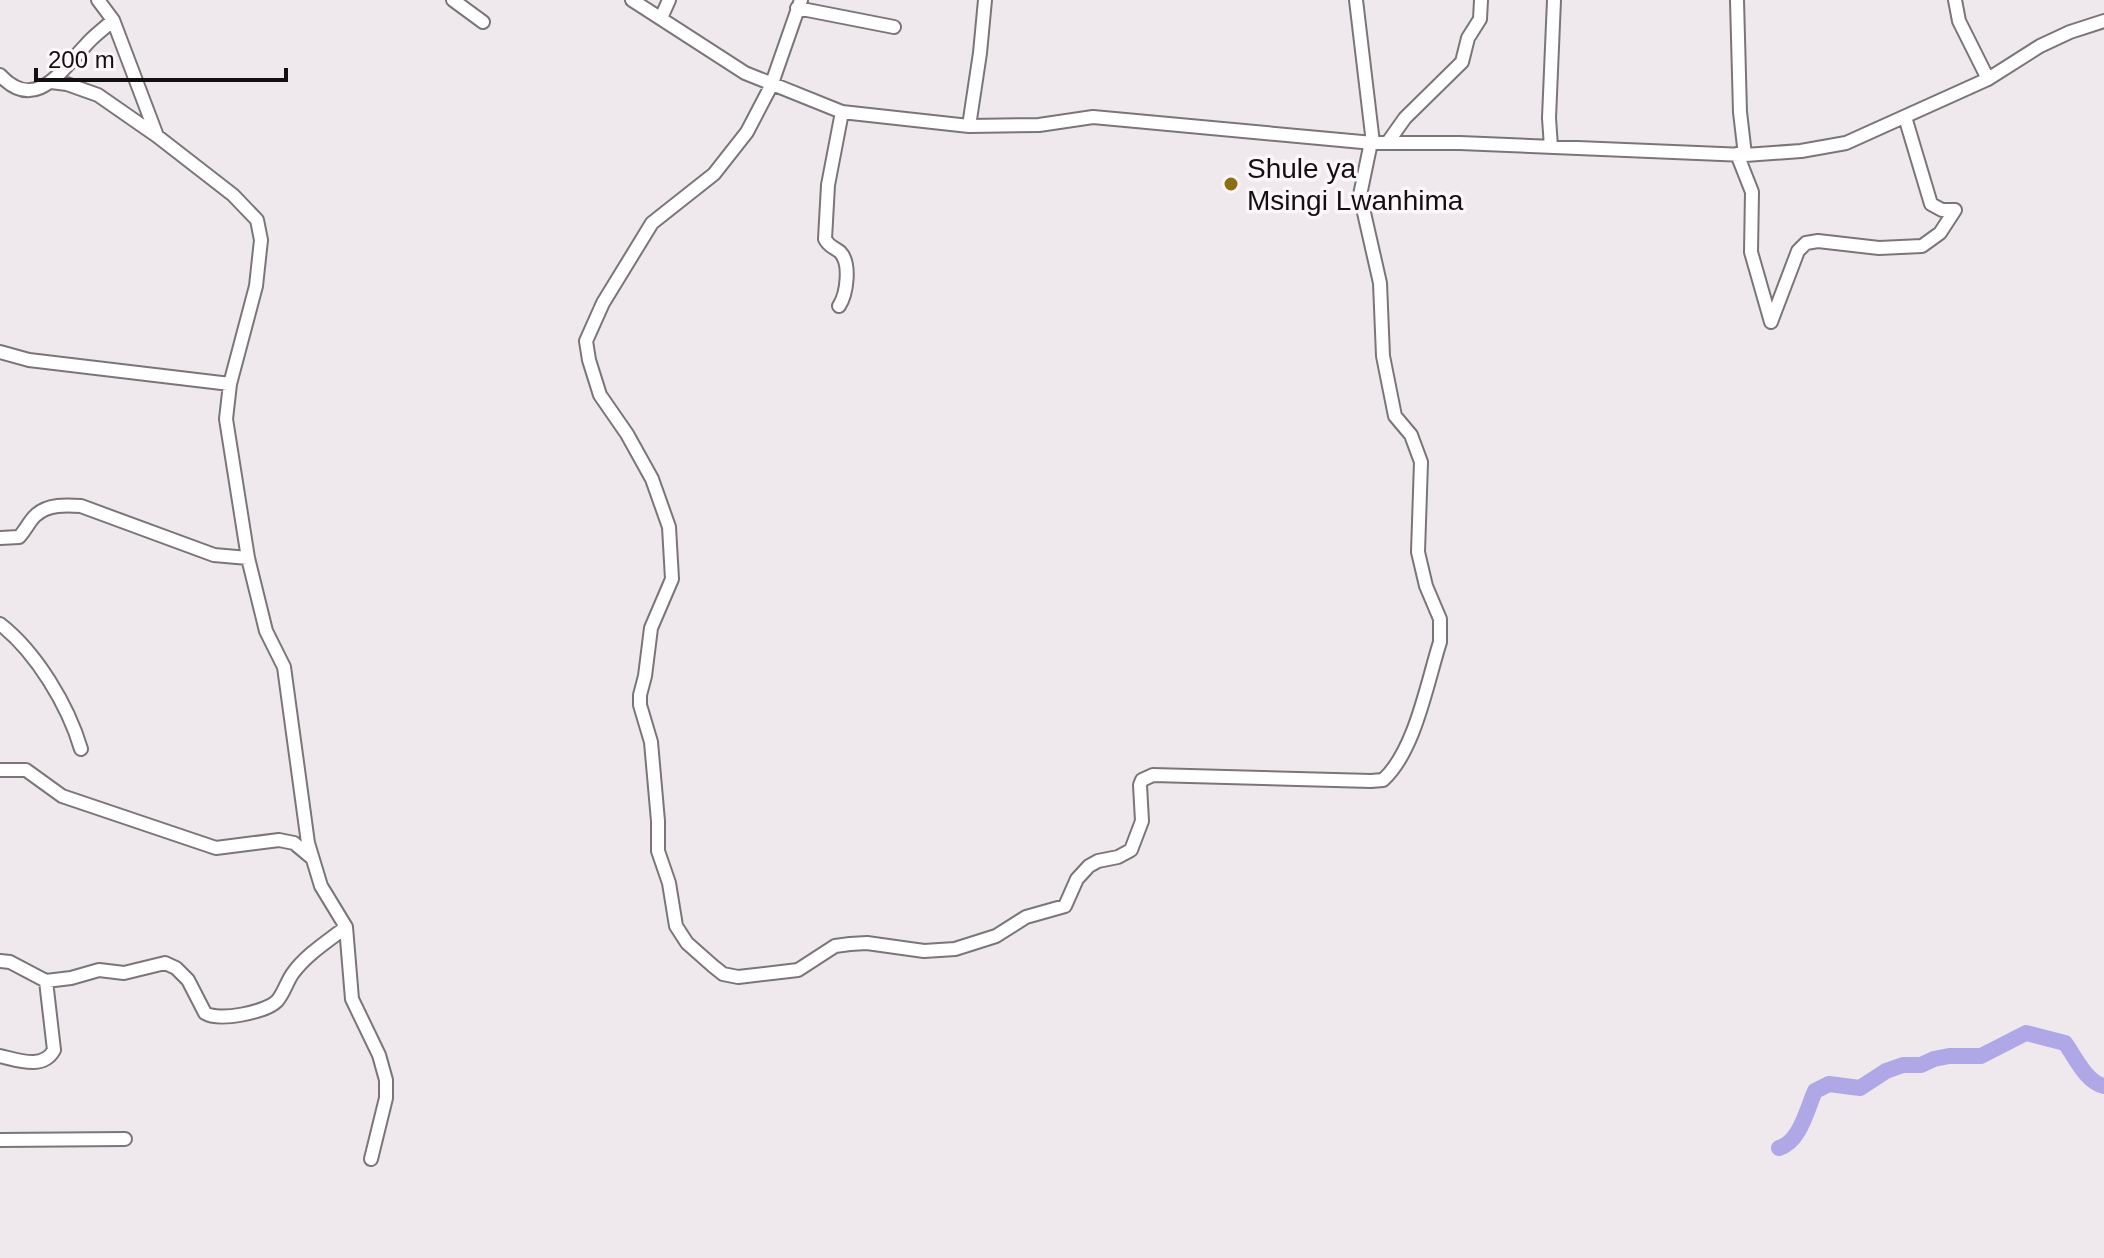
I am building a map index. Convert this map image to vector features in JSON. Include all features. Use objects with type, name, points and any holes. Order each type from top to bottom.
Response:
[{"type":"street","points":[[98,0],[113,20],[157,136]]},
{"type":"street","points":[[453,0],[483,22]]},
{"type":"street","points":[[632,0],[745,73],[842,112],[969,126],[1039,125],[1093,117],[1373,143],[1741,155],[1846,143],[1988,79],[2052,40],[2104,21]]},
{"type":"street","points":[[661,18],[669,0]]},
{"type":"street","points":[[969,126],[985,0]]},
{"type":"street","points":[[894,27],[799,4],[771,86],[752,124],[714,174],[652,223],[603,303],[586,341],[600,395],[627,434],[652,479],[669,527],[672,579],[651,628],[640,695],[651,742],[658,851],[669,883],[679,933],[723,974],[738,977],[798,970],[835,946],[850,944],[867,943],[924,951],[955,949],[996,936],[1026,917],[1061,908],[1069,900],[1077,879],[1089,866],[1131,850],[1142,821],[1140,785],[1142,780],[1153,775],[1371,781],[1383,780],[1392,771],[1410,734],[1441,631],[1440,619],[1420,568],[1418,552],[1421,462],[1411,435],[1395,416],[1381,335],[1383,314],[1380,283],[1360,195],[1373,143],[1356,0]]},
{"type":"street","points":[[1388,142],[1405,118],[1462,62],[1468,38],[1480,19],[1481,0]]},
{"type":"street","points":[[1551,147],[1549,118],[1554,0]]},
{"type":"street","points":[[1737,0],[1741,155],[1752,192],[1751,252],[1771,322],[1798,251],[1806,243],[1818,241],[1879,248],[1922,246],[1940,233],[1955,210],[1942,210],[1931,204],[1905,117]]},
{"type":"street","points":[[1955,0],[1959,21],[1969,45],[1988,79]]},
{"type":"street","points":[[0,75],[10,86],[19,90],[31,90],[51,82],[113,20]]},
{"type":"street","points":[[51,82],[98,95],[233,195],[257,220],[261,240],[256,286],[230,384],[226,419],[248,558],[266,631],[284,667],[299,763],[302,813],[312,858],[321,886],[346,927],[352,999],[379,1055],[386,1080],[386,1098],[371,1159]]},
{"type":"street","points":[[839,306],[844,299],[845,260],[825,239],[828,185],[842,112]]},
{"type":"street","points":[[0,352],[29,360],[230,384]]},
{"type":"street","points":[[0,538],[19,537],[37,514],[46,509],[81,506],[214,555],[248,558]]},
{"type":"street","points":[[0,624],[22,644],[46,676],[72,721],[81,749]]},
{"type":"street","points":[[0,770],[26,770],[62,796],[216,848],[279,840],[294,843],[312,858]]},
{"type":"street","points":[[0,961],[10,962],[46,981],[99,970],[124,973],[165,963],[176,968],[188,980],[205,1013],[220,1018],[254,1011],[275,1002],[304,960],[346,927]]},
{"type":"street","points":[[0,1056],[29,1062],[50,1057],[54,1050],[46,981]]},
{"type":"street","points":[[0,1140],[125,1139]]},
{"type":"waterway","points":[[1779,1148],[1798,1132],[1815,1091],[1829,1084],[1860,1088],[1886,1071],[1903,1065],[1921,1065],[1949,1056],[1981,1056],[2026,1033],[2065,1043],[2087,1075],[2104,1086]]},
{"type":"place","name":"Shule ya Msingi Lwanhima","points":[[1231,184]]}]
